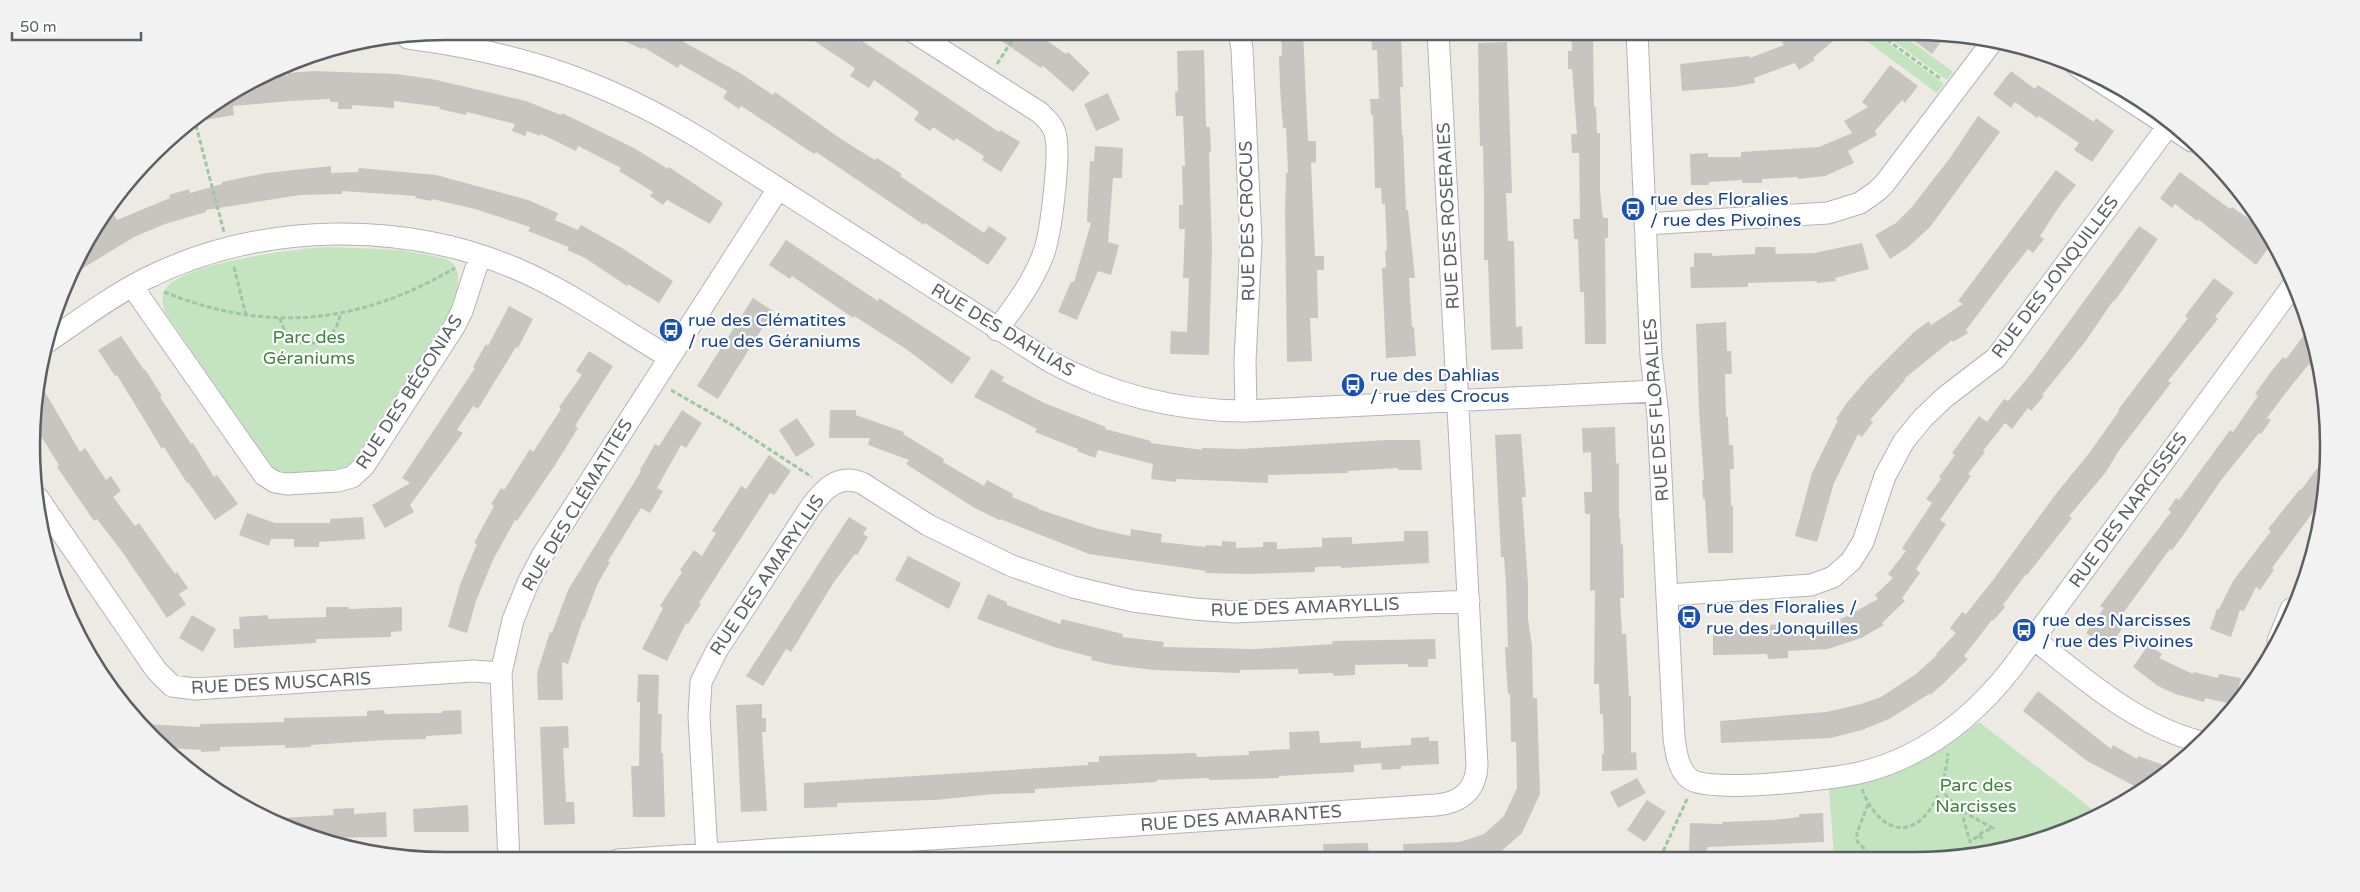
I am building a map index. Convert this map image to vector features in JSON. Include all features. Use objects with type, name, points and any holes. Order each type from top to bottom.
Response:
[{"type":"street","name":"RUE DES DAHLIAS","points":[[433,40],[483,50],[548,67],[586,80],[669,120],[997,330],[1064,370],[1122,393],[1152,402],[1182,407],[1246,410],[1655,390]]},
{"type":"street","points":[[926,40],[1039,112],[1055,133],[1056,156],[1052,213],[1043,254],[1020,297],[997,330]]},
{"type":"street","name":"RUE DES CROCUS","points":[[1240,40],[1252,242],[1245,361],[1246,410]]},
{"type":"street","name":"RUE DES ROSERAIES","points":[[1438,40],[1458,401]]},
{"type":"street","name":"RUE DES FLORALIES","points":[[1637,40],[1645,224],[1668,595],[1675,745],[1678,760],[1692,788]]},
{"type":"street","points":[[1645,224],[1823,214],[1839,211],[1860,203],[1877,191],[1896,169],[1988,47]]},
{"type":"street","name":"RUE DES JONQUILLES","points":[[1668,595],[1810,585],[1822,582],[1843,570],[1858,552],[1884,476],[1909,435],[1945,397],[1996,358],[2166,128]]},
{"type":"street","name":"RUE DES CLÉMATITES","points":[[508,852],[501,673],[512,620],[534,569],[778,189]]},
{"type":"street","points":[[55,337],[132,286],[198,258],[257,242],[308,236],[352,234],[405,238],[480,256],[523,272],[559,289],[669,357]]},
{"type":"street","name":"RUE DES BÉGONIAS","points":[[132,286],[264,475],[275,482],[287,484],[336,481],[352,477],[364,466],[454,327],[464,306],[480,256]]},
{"type":"street","name":"RUE DES NARCISSES","points":[[1692,788],[1823,778],[1867,770],[1908,756],[1954,728],[1977,708],[2004,678],[2034,639],[2289,291]]},
{"type":"street","name":"RUE DES AMARANTES","points":[[736,852],[1453,802],[1466,794],[1475,782],[1477,774],[1458,401]]},
{"type":"street","name":"RUE DES AMARYLLIS","points":[[707,852],[699,716],[701,682],[717,650],[810,508],[826,488],[836,482],[849,480],[862,483],[928,525],[1012,566],[1073,587],[1134,601],[1177,608],[1235,612],[1469,600]]},
{"type":"street","name":"RUE DES MUSCARIS","points":[[45,508],[156,670],[172,686],[195,689],[473,671],[501,673]]},
{"type":"street","points":[[2034,639],[2140,717],[2161,728],[2194,740]]},
{"type":"path","points":[[994,68],[1012,40]]},
{"type":"path","points":[[1887,40],[1945,82]]},
{"type":"path","points":[[196,126],[225,239]]},
{"type":"path","points":[[232,261],[246,315]]},
{"type":"path","points":[[164,292],[201,306],[246,315],[280,318],[309,317],[340,314],[401,296],[456,268]]},
{"type":"path","points":[[280,318],[283,331],[291,338],[308,344],[324,340],[336,329],[340,314]]},
{"type":"path","points":[[666,387],[732,425],[815,479]]},
{"type":"path","points":[[1860,784],[1869,803],[1885,823],[1893,827],[1905,829],[1910,827],[1923,818],[1933,804],[1946,767],[1948,746]]},
{"type":"path","points":[[1663,852],[1692,788]]},
{"type":"path","points":[[1940,788],[1962,814],[1970,842],[1993,828],[1958,808]]},
{"type":"path","points":[[1868,852],[1858,841],[1857,833],[1869,803]]},
{"type":"path","points":[[1980,835],[1983,839]]},
{"type":"green space","points":[[1865,40],[1883,40],[1944,84],[1937,93]]},
{"type":"green space","points":[[1892,40],[1909,40],[1953,72],[1947,80]]},
{"type":"green space","name":"Parc des Géraniums","points":[[329,247],[401,250],[443,258],[455,267],[458,273],[456,295],[451,310],[351,464],[339,469],[287,473],[278,471],[270,464],[167,315],[163,305],[163,297],[167,287],[178,278],[218,264],[293,250]]},
{"type":"green space","name":"Parc des Narcisses","points":[[1979,722],[2093,810],[2045,830],[2019,838],[1967,849],[1914,852],[1834,852],[1829,789],[1871,781],[1890,774],[1927,757]]},
{"type":"building","points":[[622,40],[680,40],[740,73],[773,95],[775,92],[841,139],[902,174],[900,176],[984,233],[989,226],[1007,238],[988,265],[925,223],[924,225],[816,152],[814,154],[741,106],[739,109],[723,98],[727,91],[680,64],[678,68],[643,47],[642,49]]},
{"type":"building","points":[[813,40],[861,40],[999,132],[1000,130],[1020,142],[1001,172],[982,160],[984,156],[956,138],[954,141],[933,127],[930,131],[914,120],[919,112],[874,80],[869,88],[850,76],[855,68]]},
{"type":"building","points":[[1000,40],[1046,40],[1066,54],[1068,52],[1090,73],[1073,92],[1043,66],[1041,68]]},
{"type":"building","points":[[1281,40],[1303,40],[1308,141],[1316,141],[1316,162],[1311,163],[1315,256],[1324,256],[1324,270],[1317,270],[1318,318],[1310,318],[1312,361],[1287,362],[1285,214],[1286,173],[1288,173],[1286,128],[1283,128],[1280,88],[1279,56],[1282,56]]},
{"type":"building","points":[[1371,40],[1401,40],[1403,87],[1400,87],[1402,135],[1406,210],[1408,210],[1415,278],[1409,278],[1416,356],[1386,358],[1382,268],[1386,267],[1385,250],[1387,250],[1385,204],[1382,204],[1381,188],[1375,188],[1373,115],[1371,115],[1370,99],[1379,99],[1377,50],[1372,50]]},
{"type":"building","points":[[1571,40],[1593,40],[1594,107],[1596,107],[1597,133],[1600,133],[1600,191],[1603,218],[1608,218],[1608,238],[1605,238],[1606,344],[1585,344],[1584,292],[1580,292],[1578,239],[1574,239],[1573,219],[1580,219],[1579,153],[1572,153],[1571,134],[1577,134],[1572,69],[1568,69],[1568,51],[1572,51]]},
{"type":"building","points":[[1785,40],[1834,40],[1813,58],[1815,60],[1799,70],[1795,63],[1754,78],[1755,83],[1733,87],[1682,91],[1680,64],[1749,56],[1750,58],[1784,45],[1782,42]]},
{"type":"building","points":[[1913,40],[1942,41],[1932,54]]},
{"type":"building","points":[[1507,42],[1512,193],[1506,193],[1508,241],[1514,241],[1516,327],[1522,326],[1523,349],[1491,350],[1488,260],[1484,260],[1483,146],[1480,146],[1478,43]]},
{"type":"building","points":[[1204,50],[1206,127],[1210,127],[1211,152],[1209,152],[1212,249],[1209,355],[1170,354],[1171,331],[1187,332],[1189,278],[1183,278],[1185,229],[1179,229],[1179,205],[1183,205],[1182,166],[1185,166],[1183,116],[1176,116],[1175,92],[1178,91],[1177,51]]},
{"type":"building","points":[[1890,65],[1918,86],[1905,103],[1902,100],[1875,131],[1877,135],[1848,151],[1854,163],[1825,176],[1798,179],[1798,177],[1762,179],[1762,183],[1742,183],[1742,180],[1709,182],[1709,185],[1691,185],[1690,154],[1708,153],[1708,157],[1741,157],[1741,152],[1819,147],[1852,133],[1844,121],[1868,107],[1862,102]]},
{"type":"building","points":[[314,71],[396,74],[432,79],[526,101],[561,115],[562,113],[634,148],[668,169],[669,167],[723,203],[710,224],[667,200],[663,205],[650,196],[653,192],[619,171],[621,168],[578,146],[576,151],[541,134],[540,136],[527,131],[525,136],[512,131],[515,124],[467,112],[466,115],[439,109],[440,107],[394,101],[394,108],[352,105],[352,109],[338,109],[338,102],[330,102],[330,99],[290,101],[233,106],[234,115],[204,120],[243,94],[280,76],[288,75],[288,73]]},
{"type":"building","points":[[2011,71],[2035,89],[2038,85],[2094,122],[2096,118],[2114,131],[2092,162],[2074,150],[2079,143],[2039,116],[2037,118],[2015,102],[2011,108],[1993,94]]},
{"type":"building","points":[[1108,93],[1120,120],[1096,131],[1084,104]]},
{"type":"building","points":[[1978,116],[2000,132],[1930,227],[1907,248],[1890,259],[1875,235],[1896,223],[1911,208],[1950,158]]},
{"type":"building","points":[[1095,146],[1123,148],[1122,178],[1113,178],[1108,242],[1119,245],[1111,275],[1098,271],[1077,320],[1058,312],[1071,282],[1074,282],[1091,223],[1087,222],[1090,161],[1094,161]]},
{"type":"building","points":[[331,166],[331,173],[358,172],[359,168],[436,175],[528,200],[558,213],[555,220],[578,230],[581,225],[622,248],[673,281],[659,303],[628,284],[627,286],[585,258],[567,250],[569,247],[528,231],[530,227],[475,209],[432,199],[432,201],[415,198],[416,196],[342,191],[342,194],[300,195],[206,210],[206,212],[165,224],[134,237],[80,270],[108,220],[114,215],[117,220],[170,198],[169,195],[189,189],[190,193],[222,184],[222,182],[266,173]]},
{"type":"building","points":[[2056,170],[2076,185],[2040,236],[2044,239],[2033,253],[2028,249],[1966,330],[1968,333],[1953,342],[1952,340],[1904,379],[1870,420],[1873,422],[1862,437],[1858,434],[1834,483],[1817,542],[1795,536],[1812,473],[1838,420],[1836,419],[1846,404],[1867,379],[1914,332],[1929,321],[1931,325],[1963,304],[1958,301]]},
{"type":"building","points":[[2180,172],[2230,209],[2232,207],[2253,222],[2268,248],[2256,265],[2198,219],[2197,221],[2175,204],[2172,208],[2160,198]]},
{"type":"building","points":[[2139,226],[2158,239],[2085,342],[2042,395],[2044,396],[2031,411],[2028,408],[2012,429],[2005,423],[1983,451],[1985,452],[1968,474],[1971,476],[1940,520],[1946,524],[1916,569],[1920,573],[1902,598],[1905,601],[1882,623],[1884,625],[1861,638],[1828,649],[1788,651],[1788,658],[1768,659],[1767,654],[1713,655],[1713,630],[1766,628],[1766,625],[1787,624],[1787,627],[1822,625],[1845,617],[1878,599],[1875,595],[1893,578],[1888,574],[1906,551],[1902,548],[1932,503],[1926,499],[1941,479],[1939,477],[1955,455],[1952,453],[1979,416],[1987,422],[2004,399],[2008,401],[2030,375]]},
{"type":"building","points":[[786,240],[878,301],[879,298],[971,358],[952,384],[906,349],[854,316],[853,318],[792,276],[790,279],[769,265]]},
{"type":"building","points":[[1862,243],[1869,269],[1835,278],[1836,281],[1817,283],[1817,281],[1748,283],[1748,287],[1691,288],[1690,267],[1694,267],[1694,253],[1712,253],[1712,256],[1755,254],[1755,247],[1775,247],[1776,254],[1814,253]]},
{"type":"building","points":[[2214,278],[2234,293],[2215,317],[2218,319],[2168,381],[2171,383],[2118,452],[2106,472],[2069,516],[2072,518],[2003,605],[2005,607],[1992,620],[1964,656],[1968,659],[1943,684],[1930,695],[1889,719],[1862,730],[1830,738],[1721,743],[1720,721],[1826,712],[1861,704],[1881,697],[1916,674],[1937,655],[1956,633],[1950,628],[1962,612],[1966,614],[2055,495],[2090,452],[2118,410],[2188,318],[2185,316]]},
{"type":"building","points":[[753,298],[773,311],[718,399],[697,386]]},
{"type":"building","points":[[509,306],[533,319],[518,348],[516,347],[478,409],[473,406],[457,430],[463,433],[410,505],[414,512],[385,528],[372,505],[410,483],[402,478],[475,368],[473,367],[486,344],[488,346]]},
{"type":"building","points":[[1726,322],[1727,351],[1731,351],[1732,374],[1725,374],[1729,445],[1733,445],[1734,469],[1730,469],[1731,506],[1733,506],[1733,553],[1708,553],[1702,480],[1704,480],[1696,324]]},
{"type":"building","points":[[2304,335],[2312,366],[2309,364],[2284,395],[2267,418],[2271,420],[2261,434],[2259,433],[2222,479],[2184,534],[2172,550],[2170,549],[2115,624],[2122,629],[2108,649],[2086,633],[2104,608],[2100,606],[2171,512],[2168,510],[2176,498],[2179,500],[2230,430],[2233,432],[2258,396],[2255,394],[2270,373],[2283,357],[2286,359]]},
{"type":"building","points":[[121,336],[145,369],[162,396],[160,397],[191,444],[193,443],[214,477],[217,475],[238,504],[215,520],[187,483],[164,447],[162,449],[117,375],[115,376],[98,350]]},
{"type":"building","points":[[589,351],[613,366],[575,426],[578,428],[517,521],[515,520],[493,560],[476,601],[467,633],[448,627],[461,582],[477,544],[474,543],[494,506],[491,504],[501,488],[504,490],[530,449],[533,452],[561,409],[559,407],[582,375],[576,371]]},
{"type":"building","points":[[991,369],[1004,377],[1002,381],[1044,403],[1106,427],[1105,429],[1151,441],[1151,443],[1202,450],[1202,448],[1240,449],[1387,440],[1420,440],[1422,470],[1398,470],[1398,468],[1348,471],[1348,473],[1268,475],[1268,483],[1177,479],[1176,482],[1151,479],[1153,464],[1098,450],[1095,458],[1035,432],[1037,429],[974,397]]},
{"type":"building","points":[[44,390],[80,452],[85,448],[106,480],[111,476],[121,491],[113,497],[135,526],[139,523],[175,574],[177,572],[188,588],[179,594],[186,604],[167,618],[123,553],[97,519],[94,521],[57,467],[59,465],[40,435]]},
{"type":"building","points":[[682,410],[702,423],[686,448],[681,445],[657,488],[663,491],[650,513],[641,508],[608,561],[610,562],[597,585],[583,619],[568,664],[562,662],[563,700],[538,700],[537,673],[550,632],[552,633],[568,590],[641,471],[655,444],[659,446]]},
{"type":"building","points":[[830,410],[856,410],[856,415],[904,432],[903,434],[944,459],[943,462],[984,486],[987,480],[1013,494],[1012,497],[1038,509],[1095,528],[1130,536],[1131,529],[1162,534],[1161,542],[1206,547],[1206,545],[1222,546],[1222,541],[1236,542],[1236,548],[1263,547],[1263,542],[1277,542],[1277,549],[1322,547],[1322,538],[1352,537],[1352,544],[1404,541],[1404,531],[1428,531],[1429,563],[1341,568],[1341,566],[1315,567],[1315,572],[1205,573],[1206,571],[1089,554],[999,520],[973,507],[906,464],[909,460],[868,445],[870,438],[829,438]]},
{"type":"building","points":[[797,418],[815,445],[796,457],[779,430]]},
{"type":"building","points":[[1615,427],[1616,464],[1619,463],[1621,545],[1623,544],[1624,598],[1620,598],[1622,634],[1626,634],[1629,696],[1631,696],[1631,753],[1636,752],[1637,770],[1602,771],[1602,754],[1604,754],[1603,714],[1600,714],[1599,684],[1594,684],[1595,590],[1590,591],[1590,514],[1585,514],[1584,492],[1592,492],[1591,452],[1583,453],[1582,428]]},
{"type":"building","points":[[1521,434],[1526,497],[1522,497],[1528,584],[1528,619],[1532,646],[1533,698],[1537,698],[1540,794],[1522,833],[1500,852],[1404,852],[1403,844],[1460,842],[1484,834],[1504,816],[1517,788],[1516,742],[1511,742],[1510,694],[1508,694],[1506,666],[1505,647],[1508,647],[1506,585],[1504,557],[1501,557],[1495,435]]},
{"type":"building","points":[[769,455],[791,471],[774,495],[770,493],[699,603],[701,604],[688,624],[686,623],[667,661],[642,649],[663,608],[660,606],[682,572],[680,570],[694,550],[702,556],[716,533],[712,531],[741,486],[746,489]]},
{"type":"building","points":[[2319,465],[2315,509],[2272,568],[2274,570],[2260,590],[2256,587],[2244,611],[2240,610],[2231,637],[2210,629],[2217,609],[2219,609],[2233,581],[2271,531],[2268,529]]},
{"type":"building","points":[[247,513],[275,523],[330,523],[330,519],[363,517],[365,539],[319,542],[319,547],[294,547],[294,539],[271,539],[269,546],[239,535]]},
{"type":"building","points":[[849,517],[867,528],[863,534],[868,537],[857,555],[855,554],[834,582],[791,652],[786,649],[763,686],[746,676]]},
{"type":"building","points":[[908,556],[961,583],[949,609],[895,580]]},
{"type":"building","points":[[988,594],[1007,602],[1007,605],[1060,624],[1062,619],[1123,634],[1122,637],[1164,642],[1163,647],[1255,649],[1333,644],[1332,641],[1435,639],[1436,659],[1428,659],[1428,667],[1408,667],[1408,664],[1355,665],[1355,675],[1334,676],[1333,673],[1298,674],[1298,669],[1240,670],[1240,673],[1154,670],[1113,665],[1091,660],[1092,657],[1054,647],[977,619]]},
{"type":"building","points":[[326,607],[349,607],[349,609],[402,607],[402,631],[391,632],[391,637],[316,639],[316,643],[234,648],[233,629],[240,629],[239,617],[268,615],[268,619],[326,617]]},
{"type":"building","points":[[192,615],[216,629],[203,652],[179,638]]},
{"type":"building","points":[[2148,645],[2162,654],[2159,658],[2193,674],[2194,672],[2218,678],[2219,674],[2241,678],[2238,690],[2228,703],[2205,698],[2204,702],[2175,694],[2158,686],[2133,667]]},
{"type":"building","points":[[638,674],[659,675],[658,714],[662,714],[661,753],[663,753],[665,817],[633,817],[631,766],[639,766],[640,702],[637,702]]},
{"type":"building","points":[[2038,691],[2111,749],[2113,745],[2137,759],[2138,756],[2164,765],[2136,787],[2087,761],[2023,711]]},
{"type":"building","points":[[762,704],[762,718],[766,718],[766,732],[762,732],[767,811],[741,812],[736,705]]},
{"type":"building","points":[[384,710],[385,714],[442,713],[442,711],[461,710],[462,734],[426,736],[426,739],[311,745],[311,747],[285,748],[285,745],[220,747],[220,751],[201,752],[201,750],[175,748],[151,724],[200,727],[200,724],[284,722],[284,718],[367,716],[367,711]]},
{"type":"building","points":[[568,726],[569,748],[563,748],[566,802],[574,802],[575,824],[544,825],[540,727]]},
{"type":"building","points":[[1319,731],[1320,743],[1361,741],[1361,748],[1411,745],[1411,738],[1429,737],[1429,741],[1438,741],[1439,764],[1401,766],[1401,769],[1382,770],[1381,763],[1354,765],[1354,772],[1279,776],[1279,778],[1157,780],[1157,782],[1035,789],[1035,793],[994,794],[935,800],[837,803],[837,807],[804,808],[804,783],[1088,765],[1088,762],[1099,762],[1099,756],[1196,753],[1197,757],[1249,755],[1249,751],[1290,749],[1289,732]]},
{"type":"building","points":[[1637,778],[1646,793],[1618,808],[1610,792]]},
{"type":"building","points":[[1647,800],[1666,812],[1645,842],[1627,830]]},
{"type":"building","points":[[468,805],[469,832],[414,832],[413,809]]},
{"type":"building","points":[[354,808],[354,814],[386,812],[387,837],[340,838],[284,818],[334,815],[333,809]]},
{"type":"building","points":[[1823,813],[1824,842],[1707,847],[1707,852],[1689,851],[1690,823],[1722,824],[1722,822],[1773,820],[1799,817],[1799,814]]},
{"type":"building","points":[[1368,843],[1369,852],[1324,852],[1323,844]]},
{"type":"place","name":"rue des Floralies / rue des Pivoines","points":[[1633,209]]},
{"type":"place","name":"rue des Clématites / rue des Géraniums","points":[[671,330]]},
{"type":"place","name":"rue des Dahlias / rue des Crocus","points":[[1353,385]]},
{"type":"place","name":"rue des Floralies / rue des Jonquilles","points":[[1689,617]]},
{"type":"place","name":"rue des Narcisses / rue des Pivoines","points":[[2024,630]]}]
